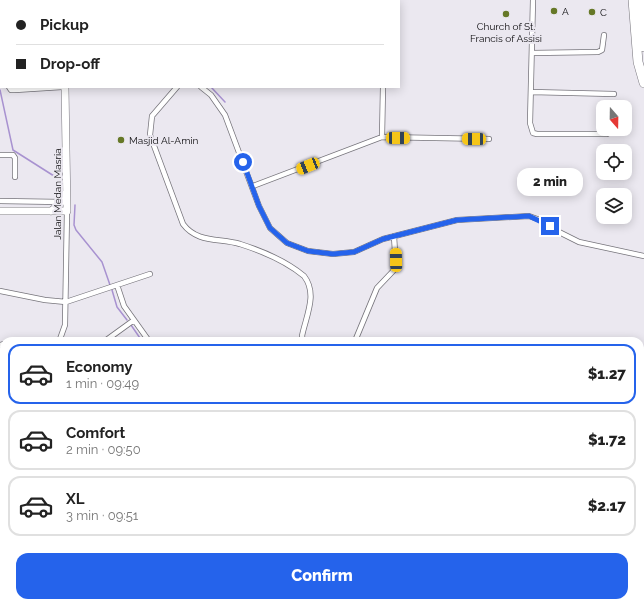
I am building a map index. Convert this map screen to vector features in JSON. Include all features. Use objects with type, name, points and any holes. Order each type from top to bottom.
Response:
[{"type":"highway","points":[[633,0],[638,62],[644,83]]},
{"type":"highway","points":[[641,0],[644,47]]},
{"type":"street","points":[[533,0],[530,123],[533,132],[537,134],[596,134]]},
{"type":"street","points":[[532,53],[598,52],[602,50],[604,35]]},
{"type":"street","points":[[10,88],[11,90],[15,90],[48,88]]},
{"type":"street","name":"Jalan Medan Masria","points":[[60,337],[65,325],[66,302],[67,191],[64,88]]},
{"type":"street","points":[[176,88],[152,116],[150,135],[183,224],[188,232],[198,237],[245,246],[264,253],[304,276],[308,281],[312,294],[302,337]]},
{"type":"street","points":[[202,88],[211,95],[225,115],[253,186],[259,206],[270,228],[287,243],[308,251],[333,254],[354,252],[383,239],[457,220],[529,216],[540,220],[579,242],[644,256]]},
{"type":"street","points":[[382,137],[383,88]]},
{"type":"street","points":[[531,92],[614,94]]},
{"type":"street","points":[[253,186],[382,137],[489,139]]},
{"type":"street","points":[[0,155],[13,156],[15,158],[15,177]]},
{"type":"street","points":[[51,211],[62,202],[67,191]]},
{"type":"street","points":[[0,201],[62,202]]},
{"type":"street","points":[[0,212],[67,211]]},
{"type":"street","points":[[357,337],[377,288],[396,268],[394,236]]},
{"type":"street","points":[[0,291],[46,300],[66,302],[150,274]]},
{"type":"street","points":[[117,285],[124,306],[146,337]]},
{"type":"street","points":[[111,337],[134,320]]},
{"type":"waterway","points":[[212,88],[225,102]]},
{"type":"waterway","points":[[0,90],[13,150],[54,176]]},
{"type":"waterway","points":[[75,205],[74,225],[76,230],[102,262],[110,285]]},
{"type":"waterway","points":[[112,290],[117,307],[127,320]]},
{"type":"waterway","points":[[131,325],[139,337]]},
{"type":"place","name":"A","points":[[554,11]]},
{"type":"place","name":"C","points":[[592,12]]},
{"type":"place","name":"Church of St. Francis of Assisi","points":[[506,14]]},
{"type":"place","name":"Masjid Al-Amin","points":[[121,140]]},
{"type":"route","points":[[243,162],[259,206],[270,228],[287,243],[308,251],[333,254],[354,252],[383,239],[457,220],[505,216],[529,216],[550,226]]}]
